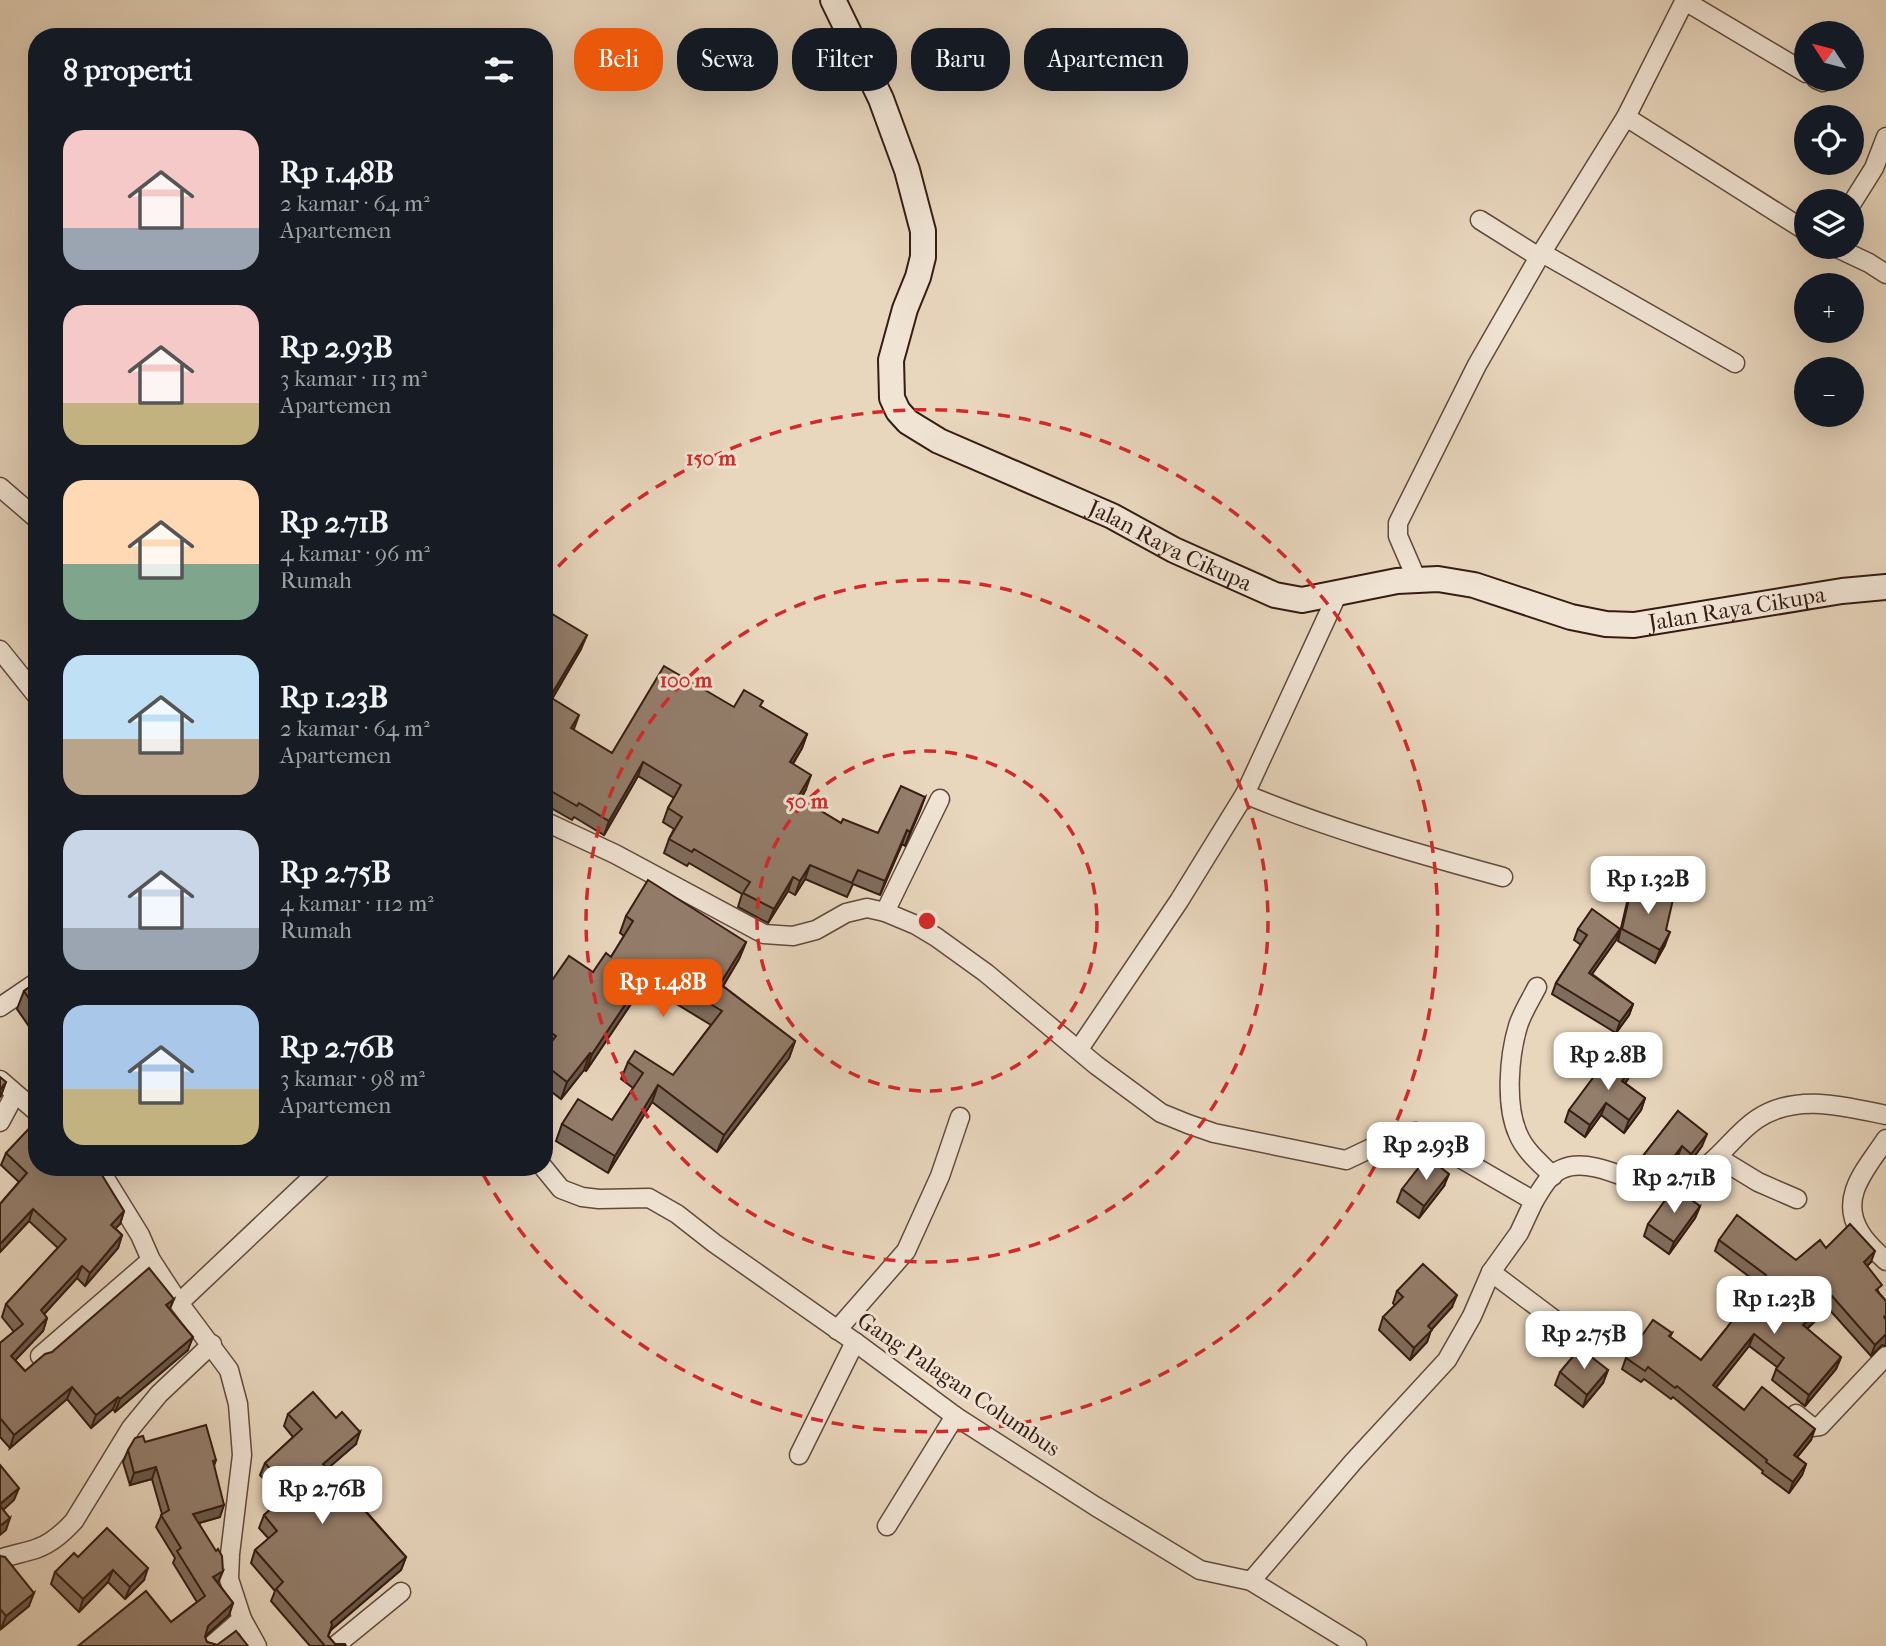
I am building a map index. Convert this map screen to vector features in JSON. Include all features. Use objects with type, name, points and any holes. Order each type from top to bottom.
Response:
[{"type":"main road","name":"Jalan Raya Cikupa","points":[[833,0],[881,99],[907,170],[923,231],[923,257],[891,360],[892,398],[898,411],[908,422],[939,441],[1112,516],[1174,550],[1275,595],[1302,600],[1397,581],[1438,579],[1474,585],[1571,617],[1606,624],[1634,625],[1842,591],[1886,587]]},
{"type":"street","points":[[1417,580],[1398,536],[1398,523],[1477,365],[1626,117],[1685,0],[1794,66]]},
{"type":"street","points":[[1626,117],[1794,223]]},
{"type":"street","points":[[1862,189],[1874,168],[1886,137]]},
{"type":"street","points":[[1480,220],[1735,363]]},
{"type":"street","points":[[1860,259],[1886,274]]},
{"type":"street","points":[[0,487],[28,511]]},
{"type":"street","points":[[1079,1049],[1179,901],[1245,794],[1338,593]]},
{"type":"street","points":[[0,650],[28,683]]},
{"type":"street","points":[[1245,794],[1306,819],[1406,851],[1503,877]]},
{"type":"street","points":[[885,912],[940,799]]},
{"type":"street","points":[[553,825],[615,854],[764,934],[793,936],[816,930],[846,913],[867,908],[885,912],[936,937],[986,973],[1096,1065],[1161,1113],[1214,1133],[1346,1160],[1384,1142],[1415,1132],[1534,1201]]},
{"type":"street","points":[[1537,987],[1518,1025],[1509,1070],[1512,1118],[1527,1149],[1553,1176]]},
{"type":"street","points":[[0,1007],[28,988]]},
{"type":"street","points":[[0,1080],[28,1105]]},
{"type":"street","points":[[0,1122],[15,1094]]},
{"type":"street","points":[[1251,1581],[1353,1462],[1447,1360],[1472,1317],[1491,1272],[1519,1233],[1534,1201],[1561,1169],[1577,1165],[1607,1171],[1662,1190],[1672,1189],[1689,1181],[1755,1120],[1776,1108],[1808,1102],[1886,1115]]},
{"type":"street","points":[[837,1330],[906,1251],[940,1176],[960,1117]]},
{"type":"street","points":[[1886,1139],[1853,1190],[1851,1216],[1861,1235],[1886,1261]]},
{"type":"street","points":[[1717,1157],[1758,1182],[1797,1199]]},
{"type":"street","points":[[104,1176],[140,1235],[151,1260],[229,1370],[238,1404],[242,1455],[229,1579],[242,1619],[257,1646]]},
{"type":"street","points":[[179,1303],[313,1176]]},
{"type":"street","name":"Gang Palagan Columbus","points":[[550,1176],[561,1189],[582,1197],[649,1198],[667,1208],[955,1416],[1095,1506],[1200,1570],[1251,1581],[1357,1646]]},
{"type":"street","points":[[40,1356],[151,1260]]},
{"type":"street","points":[[1491,1272],[1567,1330]]},
{"type":"street","points":[[799,1455],[855,1342]]},
{"type":"street","points":[[0,1559],[17,1552],[37,1549],[52,1541],[74,1521],[131,1428],[159,1394],[212,1344]]},
{"type":"street","points":[[1783,1403],[1812,1427],[1817,1428],[1886,1356]]},
{"type":"street","points":[[887,1526],[955,1416]]},
{"type":"street","points":[[335,1646],[401,1592]]},
{"type":"street","points":[[211,1646],[242,1619]]},
{"type":"building","points":[[553,614],[587,635],[553,692]]},
{"type":"building","points":[[664,666],[734,707],[744,690],[763,701],[760,706],[807,734],[790,762],[811,775],[798,797],[841,823],[843,819],[878,833],[901,786],[925,797],[885,881],[858,870],[852,883],[810,865],[800,881],[793,877],[774,909],[743,893],[750,882],[694,849],[692,852],[669,839],[682,817],[668,808],[681,785],[643,762],[609,821],[579,803],[577,806],[553,792],[553,699],[579,715],[571,728],[612,753]]},
{"type":"building","points":[[648,880],[746,942],[720,984],[795,1041],[724,1135],[658,1085],[615,1156],[562,1124],[578,1099],[612,1120],[643,1073],[628,1062],[635,1051],[673,1075],[722,1011],[671,980],[668,985],[647,972],[592,1054],[590,1053],[567,1082],[553,1071],[553,1040],[556,1036],[553,1034],[553,979],[569,956],[593,972],[606,953],[611,957],[633,921],[626,916]]},
{"type":"building","points":[[1632,886],[1674,895],[1666,930],[1670,932],[1660,950],[1622,929]]},
{"type":"building","points":[[1592,909],[1620,929],[1589,973],[1633,1004],[1620,1022],[1556,983],[1587,935],[1578,929]]},
{"type":"building","points":[[1613,1051],[1633,1066],[1622,1081],[1645,1098],[1629,1120],[1606,1103],[1590,1125],[1569,1110]]},
{"type":"building","points":[[0,1077],[6,1082],[0,1090]]},
{"type":"building","points":[[1678,1111],[1707,1134],[1691,1154],[1682,1146],[1667,1166],[1647,1159],[1643,1156]]},
{"type":"building","points":[[28,1130],[28,1176],[103,1176],[124,1211],[111,1225],[122,1235],[90,1273],[82,1266],[41,1310],[47,1318],[11,1356],[25,1371],[45,1354],[52,1352],[149,1268],[174,1299],[166,1305],[193,1337],[120,1399],[118,1397],[96,1415],[72,1387],[14,1435],[0,1418],[0,1343],[23,1324],[6,1304],[66,1239],[33,1209],[0,1244],[0,1204],[27,1173],[6,1153]]},
{"type":"building","points":[[1427,1157],[1449,1174],[1424,1206],[1402,1189]]},
{"type":"building","points":[[1674,1188],[1700,1206],[1674,1242],[1648,1224]]},
{"type":"building","points":[[1737,1215],[1796,1260],[1820,1240],[1826,1248],[1850,1224],[1875,1251],[1864,1262],[1882,1285],[1876,1290],[1886,1301],[1886,1334],[1875,1345],[1832,1296],[1803,1325],[1841,1357],[1809,1395],[1776,1369],[1784,1358],[1754,1334],[1713,1385],[1744,1410],[1762,1387],[1815,1429],[1794,1455],[1806,1464],[1793,1482],[1677,1386],[1675,1388],[1648,1367],[1645,1371],[1626,1358],[1653,1320],[1672,1333],[1669,1336],[1701,1360],[1726,1329],[1766,1275],[1719,1240]]},
{"type":"building","points":[[1423,1264],[1457,1295],[1428,1326],[1432,1330],[1414,1348],[1383,1317],[1403,1297],[1397,1291]]},
{"type":"building","points":[[1580,1348],[1608,1370],[1587,1395],[1560,1372]]},
{"type":"building","points":[[313,1392],[336,1418],[342,1412],[360,1432],[323,1464],[406,1557],[331,1622],[328,1636],[335,1644],[346,1646],[325,1646],[276,1589],[283,1582],[255,1550],[277,1531],[264,1515],[290,1492],[265,1463],[302,1429],[288,1414]]},
{"type":"building","points":[[206,1425],[224,1505],[193,1514],[222,1556],[223,1571],[213,1577],[233,1603],[208,1626],[205,1637],[207,1642],[217,1645],[236,1631],[248,1646],[78,1646],[146,1591],[171,1622],[205,1596],[177,1551],[181,1548],[161,1515],[169,1510],[156,1467],[134,1473],[128,1450],[135,1438],[143,1436],[145,1442]]},
{"type":"building","points":[[0,1465],[19,1488],[0,1504]]},
{"type":"building","points":[[0,1506],[10,1518],[0,1526]]},
{"type":"building","points":[[107,1528],[148,1568],[130,1587],[113,1570],[83,1599],[55,1572],[74,1553],[78,1557]]},
{"type":"building","points":[[0,1556],[5,1557],[34,1593],[6,1616],[0,1609]]}]
